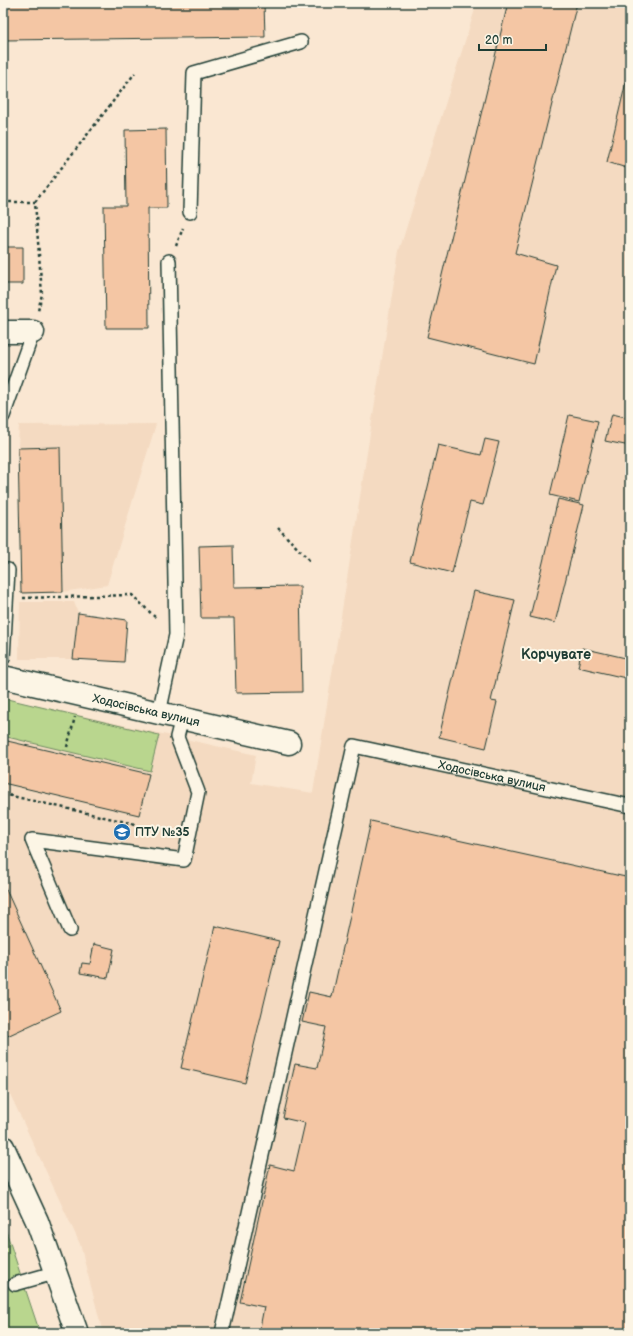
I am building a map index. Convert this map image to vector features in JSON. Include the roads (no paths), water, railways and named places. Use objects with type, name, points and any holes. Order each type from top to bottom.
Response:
[{"type":"street","points":[[3,332],[33,332]]},
{"type":"street","name":"Ходосівська вулиця","points":[[3,677],[289,743]]},
{"type":"street","points":[[3,1147],[37,1221],[54,1273],[77,1333]]},
{"type":"lane","points":[[190,212],[194,73],[301,42]]},
{"type":"lane","points":[[159,713],[176,635],[169,261]]},
{"type":"lane","points":[[3,416],[33,332]]},
{"type":"lane","points":[[3,658],[8,570]]},
{"type":"lane","points":[[70,930],[32,840],[184,860],[198,792],[177,737],[182,718]]},
{"type":"lane","name":"Ходосівська вулиця","points":[[222,1333],[354,746],[630,806]]},
{"type":"lane","points":[[15,1284],[54,1273]]},
{"type":"place","name":"ПТУ №35","points":[[122,832]]},
{"type":"district","name":"Корчувате","points":[[556,654]]}]
